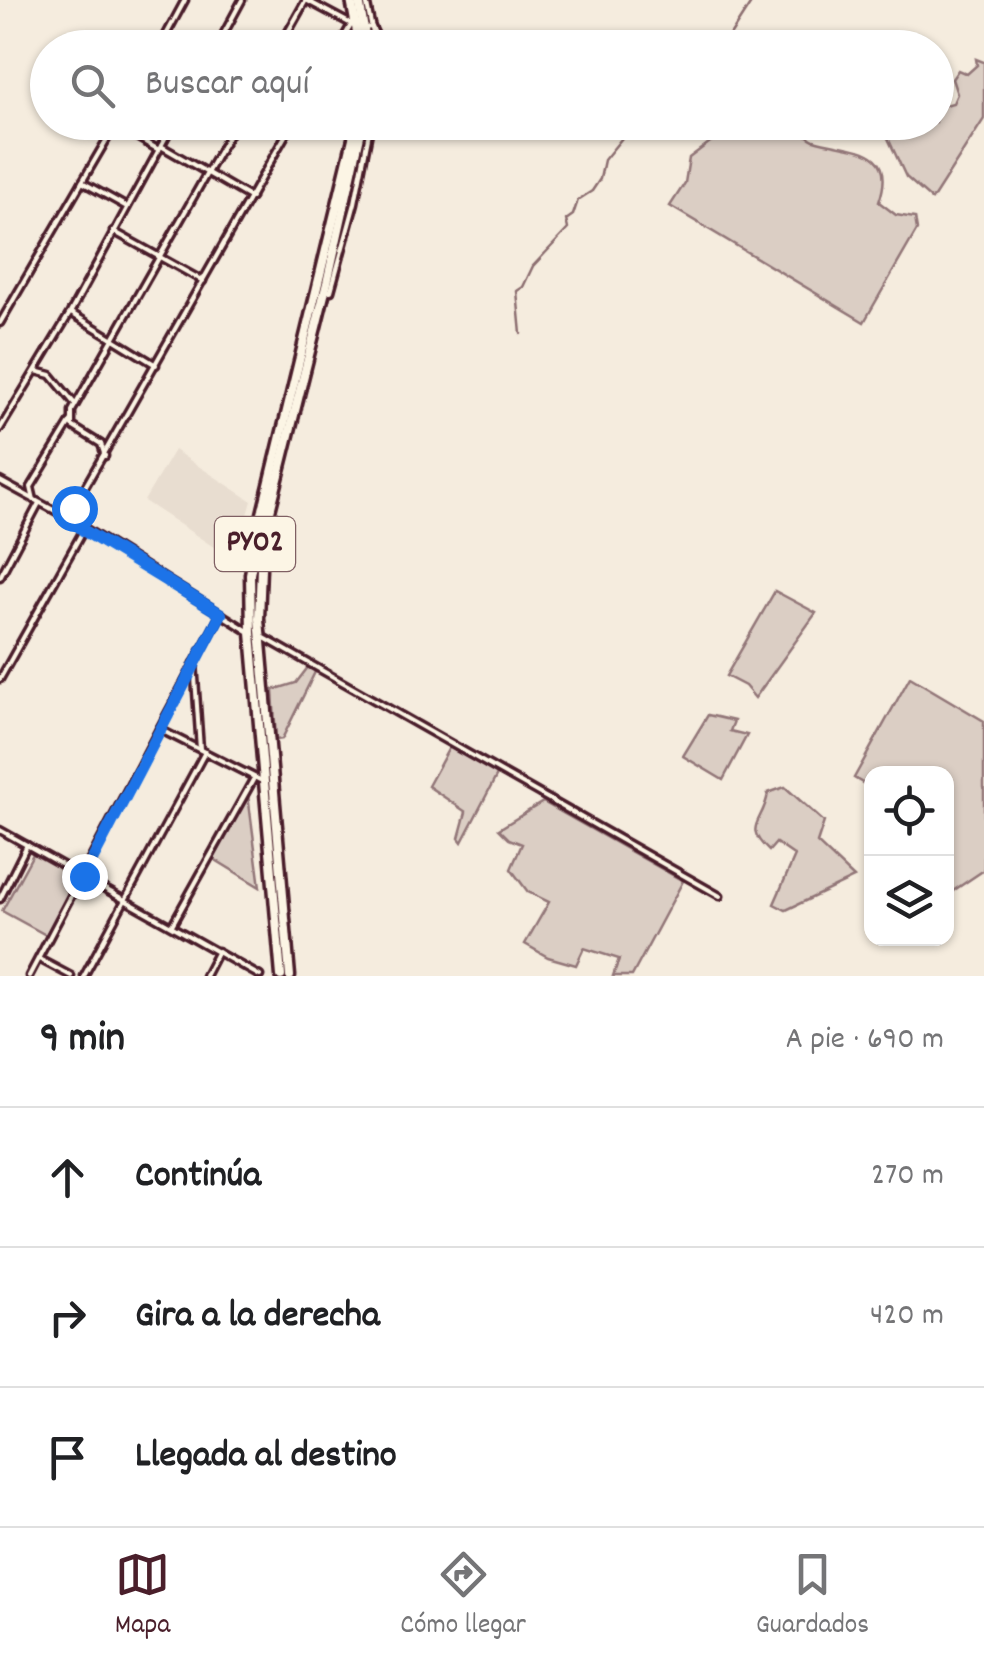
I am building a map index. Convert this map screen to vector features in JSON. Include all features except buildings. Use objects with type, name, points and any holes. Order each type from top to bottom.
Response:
[{"type":"highway","points":[[351,0],[362,30]]},
{"type":"highway","points":[[361,30],[362,0]]},
{"type":"highway","name":"PY02","points":[[281,976],[258,780],[256,635],[262,543],[325,291],[356,140]]},
{"type":"highway","name":"PY02","points":[[290,976],[250,574],[356,140]]},
{"type":"street","points":[[169,30],[186,0]]},
{"type":"street","points":[[226,30],[242,0]]},
{"type":"street","points":[[289,30],[306,0],[364,30]]},
{"type":"street","points":[[358,30],[361,27]]},
{"type":"street","points":[[0,323],[107,140]]},
{"type":"street","points":[[146,140],[252,198]]},
{"type":"street","points":[[0,429],[70,312],[164,140]]},
{"type":"street","points":[[0,577],[36,502],[31,487],[226,140]]},
{"type":"street","points":[[70,519],[283,140]]},
{"type":"street","points":[[325,291],[331,290],[367,140]]},
{"type":"street","points":[[82,182],[127,208]]},
{"type":"street","points":[[114,231],[203,282]]},
{"type":"street","points":[[70,312],[156,365]]},
{"type":"street","points":[[36,371],[51,375],[75,405]]},
{"type":"street","points":[[71,421],[75,430],[101,444],[105,456]]},
{"type":"street","points":[[0,481],[70,519],[256,635],[720,896]]},
{"type":"street","points":[[0,680],[83,530]]},
{"type":"street","points":[[29,976],[221,614]]},
{"type":"street","points":[[84,976],[203,751],[194,664]]},
{"type":"street","points":[[160,729],[258,780],[172,925]]},
{"type":"street","points":[[0,830],[260,976]]},
{"type":"street","points":[[0,899],[28,845]]},
{"type":"street","points":[[204,976],[218,952]]},
{"type":"street","points":[[39,959],[71,976]]},
{"type":"shaded area","points":[[976,59],[984,62],[984,119],[932,200],[906,177],[889,140],[954,140],[954,76],[958,70],[967,74],[977,65]]},
{"type":"shaded area","points":[[713,140],[814,140],[856,149],[877,160],[883,183],[879,202],[896,215],[915,218],[917,230],[864,322],[670,206],[685,183],[689,158]]},
{"type":"shaded area","points":[[174,450],[252,501],[241,539],[229,557],[144,501]]},
{"type":"shaded area","points":[[775,591],[816,613],[755,698],[745,686],[726,676]]},
{"type":"shaded area","points":[[309,666],[316,670],[282,739],[276,740],[273,690],[296,683]]},
{"type":"shaded area","points":[[910,677],[984,721],[984,870],[954,890],[954,766],[864,766],[864,784],[854,778]]},
{"type":"shaded area","points":[[708,715],[734,721],[730,731],[747,735],[723,780],[683,756]]},
{"type":"shaded area","points":[[450,746],[498,773],[462,842],[459,838],[466,812],[428,786]]},
{"type":"shaded area","points":[[785,787],[824,822],[817,843],[854,878],[786,910],[774,904],[795,856],[776,843],[769,851],[755,829],[768,793]]},
{"type":"shaded area","points":[[248,795],[260,887],[214,859]]},
{"type":"shaded area","points":[[543,802],[683,881],[632,976],[613,976],[619,959],[584,948],[576,965],[548,957],[525,944],[549,902],[528,892],[511,869],[522,844],[499,829]]},
{"type":"shaded area","points":[[33,854],[77,878],[46,935],[2,911]]},
{"type":"waterway","points":[[734,30],[753,0]]},
{"type":"waterway","points":[[521,334],[517,291],[533,266],[568,229],[566,220],[573,215],[578,200],[592,191],[600,179],[604,160],[620,140]]},
{"type":"route","points":[[74,508],[70,519],[83,530],[221,614],[84,876]]}]
